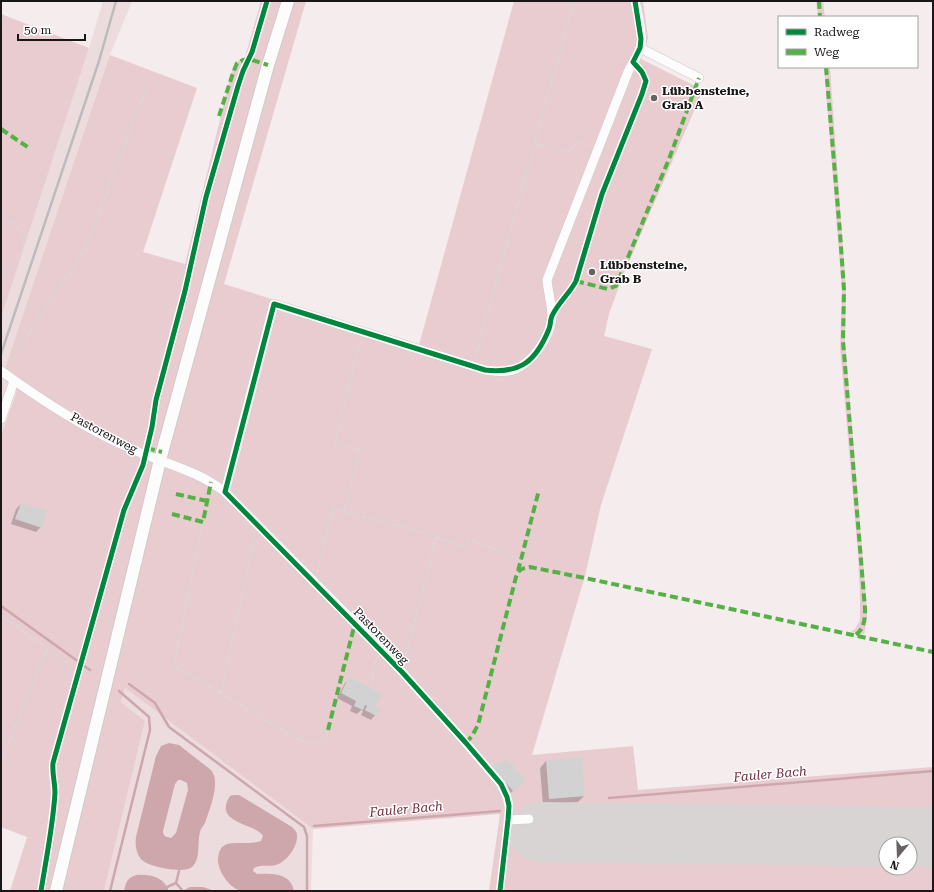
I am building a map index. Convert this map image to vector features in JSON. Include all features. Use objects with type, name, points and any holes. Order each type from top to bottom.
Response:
[{"type":"main road","points":[[56,891],[160,460],[264,80],[288,1]]},
{"type":"street","points":[[225,492],[274,304],[485,370],[513,370],[526,362],[541,346],[551,325],[551,303],[547,280],[558,247],[599,148],[628,72],[640,48],[641,34],[635,1]]},
{"type":"street","points":[[640,48],[699,78]]},
{"type":"street","name":"Pastorenweg","points":[[3,372],[14,381],[98,432],[130,448],[203,477],[225,492],[378,647],[466,742],[495,777],[504,791],[509,806]]},
{"type":"street","points":[[1,419],[14,381]]},
{"type":"street","points":[[508,820],[529,819]]},
{"type":"path","points":[[473,366],[536,144],[574,1]]},
{"type":"path","points":[[3,372],[76,264],[87,245],[147,86]]},
{"type":"path","points":[[536,144],[568,152],[577,142],[599,148]]},
{"type":"path","points":[[1,214],[22,232],[24,242],[17,261],[6,276],[1,278]]},
{"type":"path","points":[[344,512],[360,449],[335,445],[362,331]]},
{"type":"path","points":[[315,583],[333,509],[437,536],[436,538],[467,547],[468,539],[521,560]]},
{"type":"path","points":[[203,522],[174,666],[289,735],[302,741],[322,742],[324,741],[328,730]]},
{"type":"path","points":[[221,694],[257,525]]},
{"type":"path","points":[[402,672],[436,538]]},
{"type":"path","points":[[1,615],[67,663],[77,674]]},
{"type":"path","points":[[371,688],[378,647]]},
{"type":"path","points":[[1,762],[47,648]]},
{"type":"shaded area","points":[[103,1],[132,1],[110,55],[17,391],[1,436],[1,318]]},
{"type":"shaded area","points":[[261,1],[306,1],[224,284],[419,345],[514,1],[643,1],[648,38],[641,59],[703,90],[622,278],[609,314],[604,336],[652,349],[601,505],[585,576],[532,755],[633,746],[638,790],[933,767],[933,891],[489,891],[500,814],[313,829],[125,688],[121,702],[145,721],[104,891],[10,891],[27,837],[1,827],[1,436],[17,391],[2,378],[110,55],[197,88],[143,252],[185,264],[232,70],[238,61],[245,57]]},
{"type":"shaded area","points":[[816,1],[823,1],[825,16],[818,16]]},
{"type":"shaded area","points":[[1,14],[89,48],[1,318]]},
{"type":"shaded area","points":[[824,68],[830,68],[846,290],[845,341],[867,609],[867,621],[864,634],[851,632],[855,629],[860,620],[860,595],[858,554],[840,347],[842,289]]},
{"type":"shaded area","points":[[125,688],[313,829],[311,891],[104,891],[145,721],[121,702]]},
{"type":"shaded area","points":[[169,743],[179,745],[211,770],[214,775],[214,795],[200,832],[197,860],[192,867],[188,869],[167,869],[146,863],[138,855],[136,849],[136,837],[156,756],[161,746]],"holes":[[[178,780],[187,783],[188,790],[176,833],[171,838],[165,836],[163,831],[175,784]]]},
{"type":"shaded area","points":[[239,795],[292,827],[296,832],[297,836],[295,846],[287,858],[276,865],[257,867],[254,868],[253,871],[257,874],[275,874],[285,877],[292,885],[294,891],[241,891],[233,887],[223,875],[220,870],[218,857],[223,846],[232,843],[252,843],[261,841],[263,836],[252,828],[231,818],[227,812],[226,805],[230,796]]},
{"type":"shaded area","points":[[136,875],[156,877],[164,882],[169,891],[124,891],[127,881]]},
{"type":"shaded area","points":[[190,887],[203,887],[215,891],[182,891]]},
{"type":"building","points":[[21,503],[47,511],[42,528],[15,519]]},
{"type":"building","points":[[349,677],[382,694],[375,707],[380,709],[376,716],[365,710],[367,706],[365,705],[363,710],[354,706],[356,701],[341,693]]},
{"type":"building","points":[[582,757],[585,796],[549,799],[546,760]]},
{"type":"building","points":[[507,759],[526,781],[513,791],[492,766]]},
{"type":"waterway","points":[[1,606],[90,670]]},
{"type":"waterway","points":[[129,684],[155,703],[169,727],[304,827],[307,836],[307,891]]},
{"type":"waterway","points":[[110,891],[150,730],[149,717],[119,691]]},
{"type":"waterway","name":"Fauler Bach","points":[[609,798],[933,771]]},
{"type":"waterway","name":"Fauler Bach","points":[[314,826],[500,811]]},
{"type":"waterway","points":[[176,883],[179,871]]},
{"type":"waterway","points":[[176,883],[182,890]]},
{"type":"waterway","points":[[167,887],[176,883]]},
{"type":"runway","points":[[539,832],[933,837]]},
{"type":"railway","points":[[1,354],[99,61],[116,1]]},
{"type":"marked path","points":[[819,1],[820,16]]},
{"type":"marked path","points":[[219,116],[237,63],[249,59],[268,65]]},
{"type":"marked path","points":[[826,68],[844,290],[843,341],[865,609],[865,617],[862,628],[854,636]]},
{"type":"marked path","points":[[576,281],[608,289],[616,286],[669,159],[699,78]]},
{"type":"marked path","points":[[1,129],[29,148]]},
{"type":"marked path","points":[[147,448],[162,452]]},
{"type":"marked path","points":[[172,514],[203,522],[211,482]]},
{"type":"marked path","points":[[518,571],[539,490]]},
{"type":"marked path","points":[[176,494],[207,501]]},
{"type":"marked path","points":[[466,743],[478,725],[516,577],[519,571],[527,567],[933,652]]},
{"type":"marked path","points":[[328,730],[355,623]]},
{"type":"cycle path","points":[[41,891],[54,805],[55,793],[53,763],[124,510],[143,465],[152,427],[156,400],[185,291],[206,197],[238,86],[252,52],[267,1]]},
{"type":"cycle path","points":[[500,891],[509,806],[501,784],[402,672],[225,492],[274,304],[485,370],[508,370],[526,363],[533,357],[544,340],[549,329],[552,316],[558,305],[571,290],[576,281],[602,194],[646,81],[642,72],[633,62],[640,48],[641,39],[635,1]]},
{"type":"place","name":"Lübbensteine, Grab A","points":[[654,98]]},
{"type":"place","name":"Lübbensteine, Grab B","points":[[592,272]]}]
